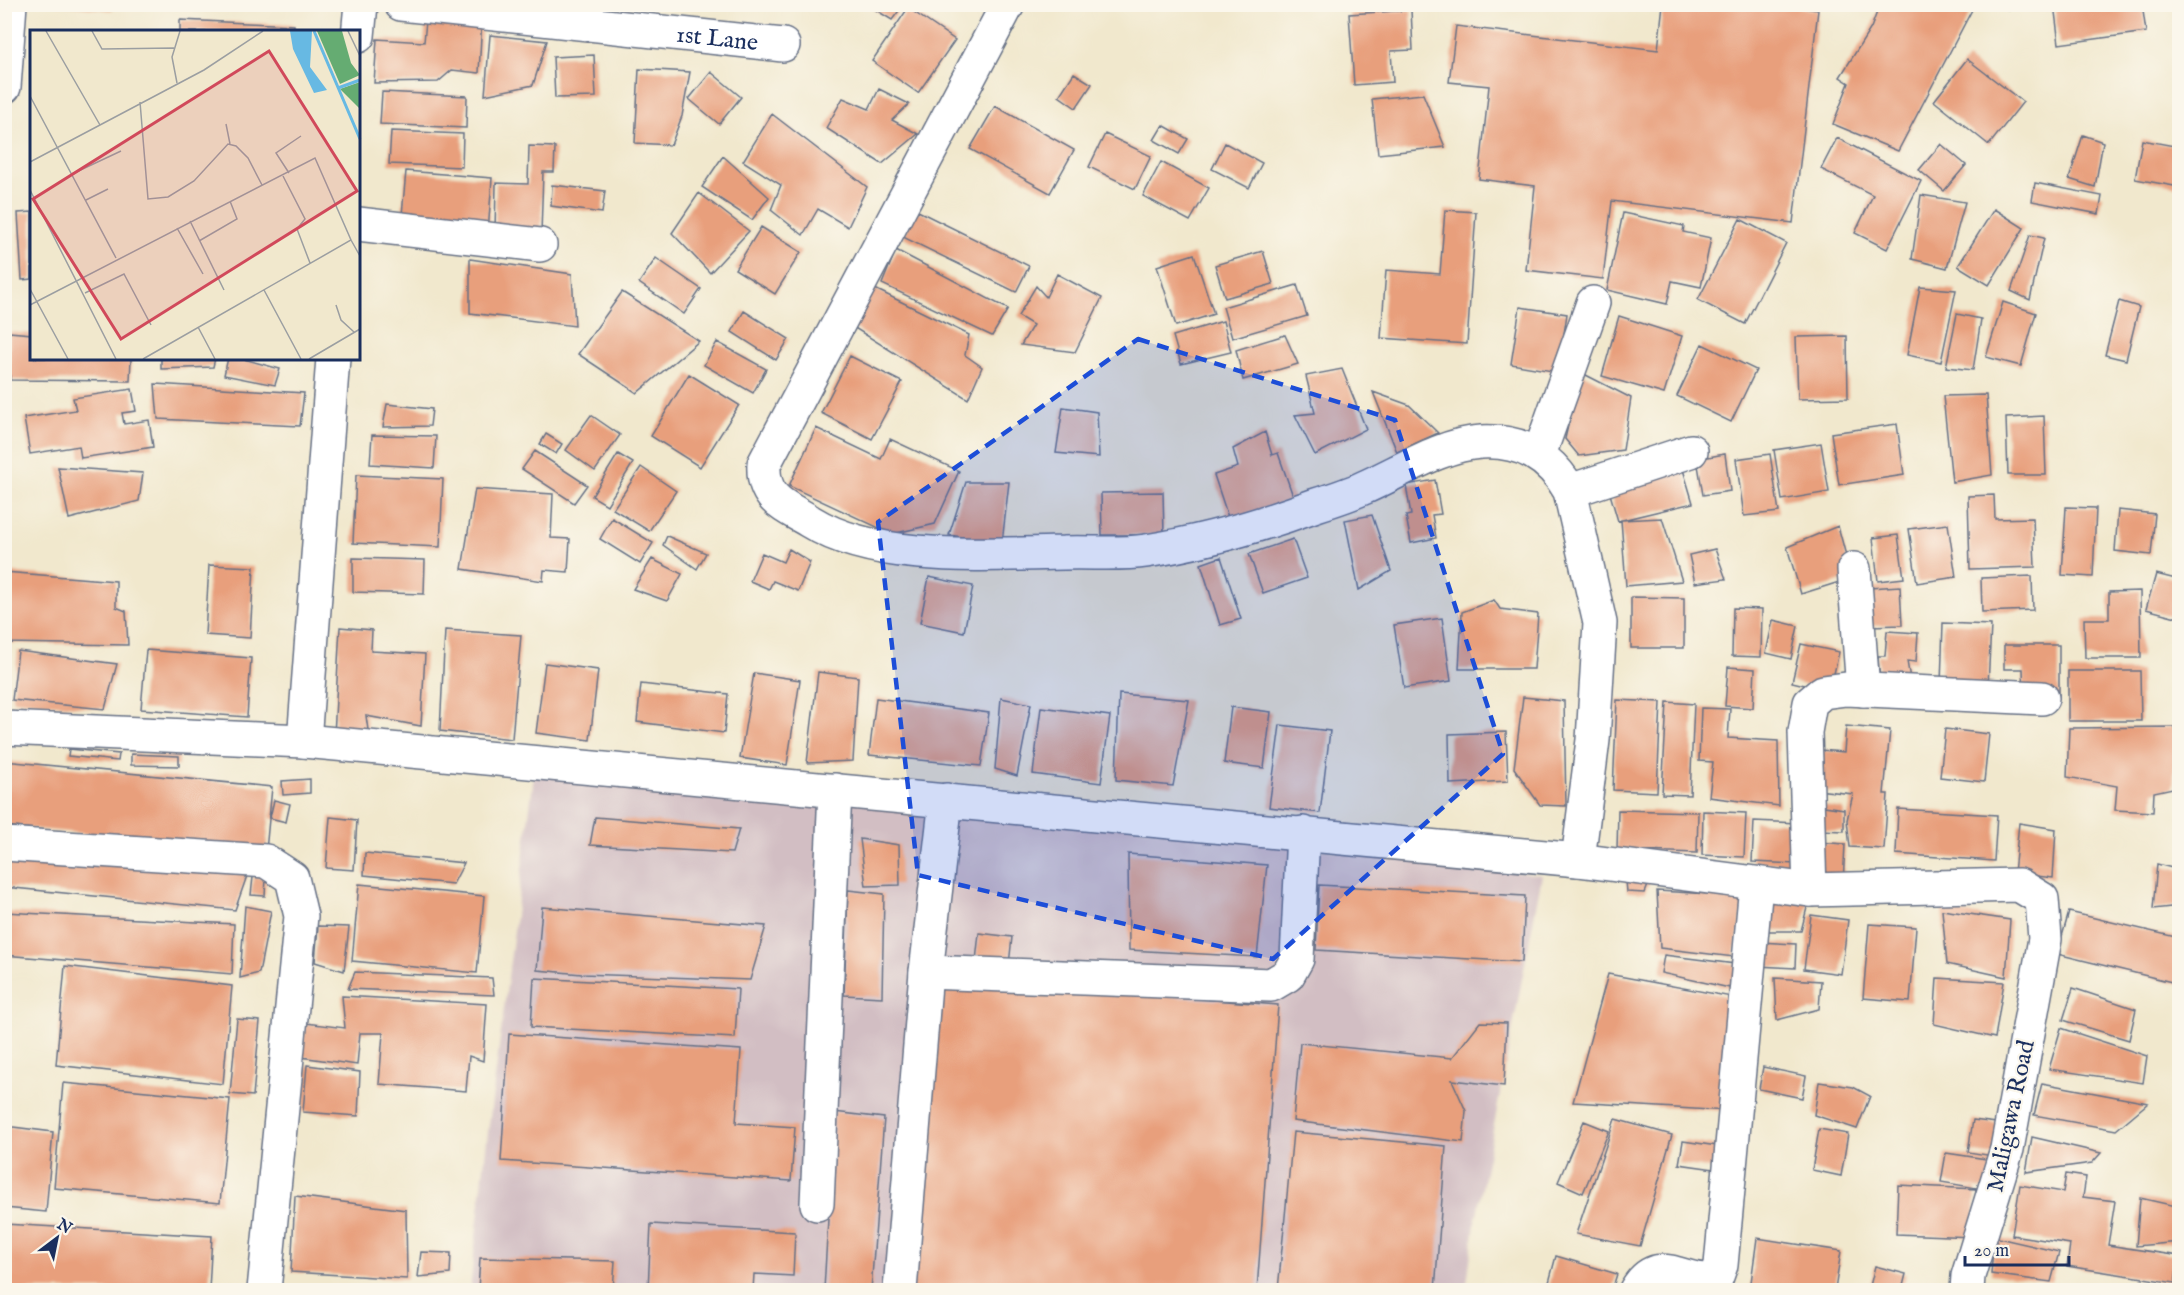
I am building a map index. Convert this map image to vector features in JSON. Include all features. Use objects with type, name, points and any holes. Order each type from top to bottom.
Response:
[{"type":"street","points":[[4,87],[10,4]]},
{"type":"street","points":[[359,30],[361,4]]},
{"type":"street","name":"1st Lane","points":[[401,4],[783,45]]},
{"type":"street","points":[[1008,4],[764,464],[763,481],[770,494],[822,529],[863,543],[904,552],[1144,551],[1266,524],[1361,489],[1434,455],[1478,442],[1509,442],[1539,455],[1560,475],[1570,491],[1600,623],[1593,740],[1578,860]]},
{"type":"street","points":[[360,224],[540,245]]},
{"type":"street","points":[[1539,455],[1593,303]]},
{"type":"street","points":[[304,741],[333,360]]},
{"type":"street","points":[[1570,491],[1691,452]]},
{"type":"street","points":[[1854,569],[1863,690]]},
{"type":"street","points":[[4,728],[304,741],[1578,860],[1756,885],[1810,890],[1805,732],[1810,703],[1823,692],[1863,690],[2042,698]]},
{"type":"street","points":[[817,1204],[835,790]]},
{"type":"street","points":[[900,1290],[926,972],[946,800]]},
{"type":"street","points":[[926,972],[1270,985],[1288,975],[1298,959],[1303,833]]},
{"type":"street","points":[[4,844],[266,861],[292,878],[301,916],[264,1290]]},
{"type":"street","points":[[1636,1290],[1643,1278],[1662,1270],[1707,1281],[1716,1279],[1721,1265],[1756,885]]},
{"type":"street","name":"Maligawa Road","points":[[1810,890],[2019,885],[2042,899],[2044,939],[2007,1149],[1968,1276],[1967,1290]]},
{"type":"highlighted area","points":[[1138,339],[1395,420],[1503,754],[1273,959],[918,875],[878,522]]},
{"type":"shaded area","points":[[535,768],[808,789],[1542,875],[1475,1224],[1466,1290],[470,1290]]},
{"type":"building","points":[[50,4],[115,4],[112,10]]},
{"type":"building","points":[[866,4],[904,4],[892,20]]},
{"type":"building","points":[[1663,4],[1775,4],[1818,10],[1793,223],[1612,201],[1603,279],[1526,270],[1535,186],[1479,179],[1489,86],[1449,82],[1456,26],[1658,50]]},
{"type":"building","points":[[1880,4],[1975,4],[1898,151],[1833,124],[1849,83],[1840,77],[1871,28]]},
{"type":"building","points":[[2000,4],[2050,4],[2050,11],[2000,9]]},
{"type":"building","points":[[2054,4],[2142,4],[2146,32],[2059,44]]},
{"type":"building","points":[[908,8],[955,40],[918,93],[872,61]]},
{"type":"building","points":[[427,10],[482,18],[479,73],[452,70],[438,82],[374,83],[377,39],[424,42]]},
{"type":"building","points":[[1411,10],[1413,50],[1391,51],[1393,82],[1354,85],[1349,14]]},
{"type":"building","points":[[180,20],[294,25],[294,30],[180,30]]},
{"type":"building","points":[[490,35],[547,41],[533,85],[485,95]]},
{"type":"building","points":[[594,55],[596,97],[555,98],[553,57]]},
{"type":"building","points":[[1967,59],[2023,102],[1989,145],[1934,101]]},
{"type":"building","points":[[639,69],[690,72],[682,116],[671,145],[635,143]]},
{"type":"building","points":[[711,72],[741,97],[719,124],[689,99]]},
{"type":"building","points":[[1074,73],[1092,84],[1076,108],[1059,96]]},
{"type":"building","points":[[879,89],[909,104],[892,120],[918,134],[882,164],[826,128],[843,98],[869,109]]},
{"type":"building","points":[[382,92],[467,96],[466,128],[380,124]]},
{"type":"building","points":[[1423,94],[1445,147],[1378,154],[1372,99]]},
{"type":"building","points":[[995,106],[1074,150],[1050,193],[970,149]]},
{"type":"building","points":[[772,114],[867,187],[848,227],[818,209],[803,235],[771,210],[781,185],[743,161]]},
{"type":"building","points":[[1163,125],[1188,139],[1179,154],[1154,140]]},
{"type":"building","points":[[391,131],[463,134],[462,167],[389,164]]},
{"type":"building","points":[[1105,134],[1151,156],[1135,189],[1089,167]]},
{"type":"building","points":[[2083,135],[2103,142],[2095,187],[2069,179]]},
{"type":"building","points":[[1837,138],[1921,181],[1887,249],[1855,233],[1873,195],[1821,169]]},
{"type":"building","points":[[2142,140],[2180,147],[2180,187],[2135,179]]},
{"type":"building","points":[[1225,143],[1262,163],[1249,188],[1212,169]]},
{"type":"building","points":[[1941,144],[1966,165],[1944,191],[1919,170]]},
{"type":"building","points":[[529,146],[555,147],[554,172],[543,172],[541,234],[495,232],[496,183],[528,184]]},
{"type":"building","points":[[723,156],[769,197],[752,220],[702,187]]},
{"type":"building","points":[[1161,162],[1209,188],[1190,221],[1143,196]]},
{"type":"building","points":[[406,171],[492,178],[488,233],[401,226]]},
{"type":"building","points":[[2035,183],[2102,196],[2099,214],[2032,201]]},
{"type":"building","points":[[552,185],[605,191],[602,213],[551,206]]},
{"type":"building","points":[[699,193],[749,231],[710,273],[672,233]]},
{"type":"building","points":[[1921,195],[1965,202],[1947,268],[1912,259]]},
{"type":"building","points":[[1994,209],[2024,228],[1989,285],[1958,266]]},
{"type":"building","points":[[916,210],[1029,266],[1016,292],[903,237]]},
{"type":"building","points":[[1445,210],[1476,212],[1467,344],[1381,338],[1386,270],[1440,274]]},
{"type":"building","points":[[30,212],[30,279],[22,280],[18,213]]},
{"type":"building","points":[[1623,213],[1684,226],[1683,232],[1711,238],[1701,287],[1672,281],[1667,304],[1607,290]]},
{"type":"building","points":[[1740,219],[1786,243],[1745,324],[1698,300]]},
{"type":"building","points":[[761,227],[801,252],[775,294],[735,269]]},
{"type":"building","points":[[2030,235],[2044,238],[2030,300],[2011,291]]},
{"type":"building","points":[[896,250],[1008,309],[992,336],[882,284]]},
{"type":"building","points":[[1263,251],[1273,284],[1225,298],[1215,265]]},
{"type":"building","points":[[1194,254],[1214,314],[1176,326],[1157,266]]},
{"type":"building","points":[[656,258],[701,289],[684,314],[639,283]]},
{"type":"building","points":[[470,259],[572,274],[575,326],[470,313]]},
{"type":"building","points":[[1057,274],[1102,298],[1075,352],[1021,345],[1033,325],[1018,316],[1036,286],[1046,297]]},
{"type":"building","points":[[1297,285],[1307,316],[1232,338],[1223,307]]},
{"type":"building","points":[[1920,287],[1956,290],[1941,362],[1907,355]]},
{"type":"building","points":[[873,288],[969,335],[965,355],[982,367],[968,399],[853,327]]},
{"type":"building","points":[[622,292],[699,341],[637,393],[578,354]]},
{"type":"building","points":[[2119,301],[2139,307],[2126,360],[2105,355]]},
{"type":"building","points":[[2003,302],[2036,313],[2021,366],[1986,357]]},
{"type":"building","points":[[1520,307],[1567,314],[1558,372],[1511,364]]},
{"type":"building","points":[[744,311],[789,339],[776,360],[732,332]]},
{"type":"building","points":[[1957,314],[1981,319],[1973,370],[1946,367]]},
{"type":"building","points":[[1619,316],[1682,336],[1664,394],[1602,376]]},
{"type":"building","points":[[1223,321],[1231,352],[1181,364],[1173,336]]},
{"type":"building","points":[[9,332],[30,334],[30,360],[131,360],[130,381],[10,380]]},
{"type":"building","points":[[1285,335],[1298,364],[1243,380],[1236,350]]},
{"type":"building","points":[[1847,336],[1848,398],[1798,399],[1796,337]]},
{"type":"building","points":[[717,342],[766,369],[753,393],[704,365]]},
{"type":"building","points":[[1702,344],[1756,370],[1731,422],[1677,396]]},
{"type":"building","points":[[850,356],[902,382],[872,439],[821,413]]},
{"type":"building","points":[[161,360],[215,360],[213,367],[161,369]]},
{"type":"building","points":[[228,360],[247,360],[280,369],[275,385],[224,375]]},
{"type":"building","points":[[1342,369],[1366,429],[1315,455],[1295,415],[1315,413],[1306,376]]},
{"type":"building","points":[[1580,372],[1631,398],[1623,450],[1579,456],[1565,439]]},
{"type":"building","points":[[689,374],[739,405],[700,467],[651,436]]},
{"type":"building","points":[[155,384],[304,393],[300,426],[158,419]]},
{"type":"building","points":[[132,389],[136,411],[122,413],[124,424],[149,420],[153,447],[81,458],[79,446],[30,454],[24,418],[76,410],[73,398]]},
{"type":"building","points":[[1373,392],[1409,405],[1438,433],[1397,452]]},
{"type":"building","points":[[1986,395],[1992,475],[1952,482],[1943,396]]},
{"type":"building","points":[[387,404],[432,409],[430,426],[383,427]]},
{"type":"building","points":[[1063,407],[1097,412],[1099,457],[1056,453]]},
{"type":"building","points":[[591,415],[620,435],[595,471],[566,450]]},
{"type":"building","points":[[2044,416],[2046,475],[2008,475],[2006,418]]},
{"type":"building","points":[[1897,424],[1904,475],[1839,485],[1831,433]]},
{"type":"building","points":[[816,428],[881,459],[890,439],[959,471],[935,524],[892,534],[789,486]]},
{"type":"building","points":[[1265,432],[1272,455],[1278,453],[1294,499],[1229,520],[1214,475],[1238,467],[1233,449]]},
{"type":"building","points":[[546,434],[562,444],[556,454],[540,444]]},
{"type":"building","points":[[372,435],[436,436],[434,468],[370,464]]},
{"type":"building","points":[[1821,443],[1829,492],[1782,500],[1774,450]]},
{"type":"building","points":[[535,451],[587,485],[574,503],[522,469]]},
{"type":"building","points":[[618,454],[633,463],[607,505],[592,496]]},
{"type":"building","points":[[1725,454],[1730,491],[1703,495],[1697,459]]},
{"type":"building","points":[[1770,454],[1779,512],[1744,516],[1736,459]]},
{"type":"building","points":[[1682,466],[1693,503],[1618,521],[1608,487]]},
{"type":"building","points":[[58,467],[143,473],[139,501],[69,519]]},
{"type":"building","points":[[641,467],[676,491],[649,531],[613,509]]},
{"type":"building","points":[[356,475],[443,479],[440,547],[353,543]]},
{"type":"building","points":[[1435,480],[1441,514],[1432,515],[1436,538],[1411,543],[1406,516],[1411,515],[1406,485]]},
{"type":"building","points":[[966,482],[1009,482],[1002,543],[949,535]]},
{"type":"building","points":[[475,489],[553,494],[551,538],[570,539],[568,572],[544,570],[543,581],[462,569]]},
{"type":"building","points":[[1163,492],[1164,535],[1102,535],[1101,493]]},
{"type":"building","points":[[1994,495],[1995,519],[2033,518],[2035,567],[1970,569],[1968,496]]},
{"type":"building","points":[[2066,507],[2096,508],[2093,577],[2062,575]]},
{"type":"building","points":[[2118,510],[2155,514],[2151,555],[2115,551]]},
{"type":"building","points":[[1372,515],[1391,571],[1359,590],[1345,520]]},
{"type":"building","points":[[612,518],[653,543],[640,564],[600,539]]},
{"type":"building","points":[[1662,518],[1682,581],[1626,586],[1621,520]]},
{"type":"building","points":[[1948,524],[1956,577],[1917,583],[1909,529]]},
{"type":"building","points":[[1838,526],[1852,578],[1801,594],[1787,547]]},
{"type":"building","points":[[1898,535],[1904,578],[1878,581],[1873,538]]},
{"type":"building","points":[[667,536],[706,553],[697,569],[663,545]]},
{"type":"building","points":[[1293,539],[1307,578],[1263,593],[1249,554]]},
{"type":"building","points":[[789,549],[810,562],[798,591],[773,581],[769,589],[750,581],[762,553],[783,562]]},
{"type":"building","points":[[1715,549],[1726,579],[1695,583],[1689,555]]},
{"type":"building","points":[[1221,557],[1241,619],[1220,625],[1201,564]]},
{"type":"building","points":[[353,558],[425,560],[424,594],[353,592]]},
{"type":"building","points":[[652,559],[682,574],[667,601],[633,589]]},
{"type":"building","points":[[209,565],[254,567],[250,638],[205,635]]},
{"type":"building","points":[[4,572],[116,581],[116,607],[126,611],[128,645],[6,643]]},
{"type":"building","points":[[2156,574],[2180,580],[2180,618],[2146,609]]},
{"type":"building","points":[[2032,576],[2033,610],[1982,612],[1981,578]]},
{"type":"building","points":[[929,577],[973,586],[964,632],[920,623]]},
{"type":"building","points":[[1900,586],[1902,625],[1870,626],[1869,588]]},
{"type":"building","points":[[2140,591],[2141,658],[2085,658],[2084,619],[2109,619],[2109,592]]},
{"type":"building","points":[[1631,597],[1684,598],[1684,648],[1631,648]]},
{"type":"building","points":[[1494,600],[1500,609],[1538,614],[1534,669],[1459,669],[1462,612]]},
{"type":"building","points":[[1733,608],[1762,609],[1761,657],[1732,656]]},
{"type":"building","points":[[1442,618],[1451,681],[1404,688],[1394,625]]},
{"type":"building","points":[[1773,620],[1798,626],[1791,659],[1766,653]]},
{"type":"building","points":[[1943,623],[1991,625],[1988,686],[1941,684]]},
{"type":"building","points":[[340,627],[372,630],[371,651],[425,654],[421,726],[366,716],[369,737],[334,735]]},
{"type":"building","points":[[445,630],[521,635],[512,739],[440,731]]},
{"type":"building","points":[[1887,631],[1918,633],[1916,662],[1907,661],[1911,685],[1880,686],[1878,656],[1885,656]]},
{"type":"building","points":[[1801,644],[1839,652],[1830,691],[1792,682]]},
{"type":"building","points":[[2004,645],[2059,645],[2059,697],[2024,697],[2023,669],[2004,669]]},
{"type":"building","points":[[146,650],[251,658],[247,717],[141,709]]},
{"type":"building","points":[[18,651],[117,664],[105,709],[12,700]]},
{"type":"building","points":[[545,663],[598,670],[590,740],[536,733]]},
{"type":"building","points":[[1728,667],[1755,669],[1753,708],[1725,706]]},
{"type":"building","points":[[2068,671],[2140,671],[2141,721],[2068,721]]},
{"type":"building","points":[[818,672],[858,677],[853,761],[807,763]]},
{"type":"building","points":[[754,673],[800,680],[787,765],[740,758]]},
{"type":"building","points":[[641,684],[728,694],[724,733],[637,722]]},
{"type":"building","points":[[1119,694],[1189,700],[1173,786],[1116,780]]},
{"type":"building","points":[[1523,697],[1564,701],[1566,806],[1540,805],[1514,768]]},
{"type":"building","points":[[876,698],[989,713],[981,766],[869,755]]},
{"type":"building","points":[[1001,698],[1031,704],[1017,776],[995,769]]},
{"type":"building","points":[[1617,700],[1661,702],[1657,792],[1613,790]]},
{"type":"building","points":[[1667,702],[1694,704],[1690,795],[1662,794]]},
{"type":"building","points":[[1041,707],[1110,716],[1101,783],[1033,774]]},
{"type":"building","points":[[1231,707],[1271,712],[1264,768],[1224,763]]},
{"type":"building","points":[[1701,708],[1730,709],[1728,738],[1778,741],[1779,806],[1709,797],[1713,762],[1699,761]]},
{"type":"building","points":[[1280,725],[1330,731],[1320,813],[1269,807]]},
{"type":"building","points":[[1846,726],[1890,730],[1884,794],[1888,794],[1884,849],[1850,847],[1847,820],[1853,794],[1817,790],[1820,750],[1844,752]]},
{"type":"building","points":[[2178,727],[2173,788],[2154,792],[2153,812],[2115,810],[2117,786],[2067,777],[2069,728]]},
{"type":"building","points":[[1945,729],[1989,734],[1984,782],[1940,777]]},
{"type":"building","points":[[1506,732],[1508,781],[1450,784],[1449,734]]},
{"type":"building","points":[[69,749],[119,754],[118,761],[68,756]]},
{"type":"building","points":[[131,754],[179,756],[179,766],[131,765]]},
{"type":"building","points":[[4,761],[272,787],[266,851],[4,826]]},
{"type":"building","points":[[310,779],[310,793],[283,795],[282,781]]},
{"type":"building","points":[[274,800],[290,804],[286,822],[270,818]]},
{"type":"building","points":[[1811,804],[1844,809],[1844,831],[1819,830]]},
{"type":"building","points":[[1898,809],[1997,815],[1994,861],[1896,854]]},
{"type":"building","points":[[1618,810],[1698,812],[1697,853],[1617,850]]},
{"type":"building","points":[[1703,811],[1746,813],[1744,857],[1702,855]]},
{"type":"building","points":[[330,817],[357,820],[354,870],[326,868]]},
{"type":"building","points":[[595,817],[739,829],[732,853],[590,845]]},
{"type":"building","points":[[1754,821],[1797,823],[1796,864],[1752,862]]},
{"type":"building","points":[[2019,823],[2056,829],[2053,878],[2014,873]]},
{"type":"building","points":[[860,839],[899,845],[900,885],[866,886]]},
{"type":"building","points":[[1816,842],[1845,844],[1843,884],[1814,882]]},
{"type":"building","points":[[4,853],[248,873],[235,910],[4,887]]},
{"type":"building","points":[[365,853],[464,863],[453,884],[364,875]]},
{"type":"building","points":[[1128,854],[1267,865],[1257,957],[1129,950]]},
{"type":"building","points":[[2157,864],[2180,870],[2180,906],[2153,909]]},
{"type":"building","points":[[253,877],[266,878],[265,896],[251,895]]},
{"type":"building","points":[[1650,880],[1645,893],[1627,892],[1626,881]]},
{"type":"building","points":[[359,884],[484,896],[477,973],[352,961]]},
{"type":"building","points":[[1319,885],[1525,896],[1522,962],[1316,950]]},
{"type":"building","points":[[848,890],[884,894],[882,997],[844,995]]},
{"type":"building","points":[[1657,891],[1746,896],[1734,957],[1660,948]]},
{"type":"building","points":[[1765,897],[1809,900],[1801,931],[1764,931]]},
{"type":"building","points":[[245,906],[271,911],[259,973],[240,978]]},
{"type":"building","points":[[542,907],[766,926],[750,980],[582,974],[537,970]]},
{"type":"building","points":[[1942,910],[2010,920],[2006,977],[1947,964]]},
{"type":"building","points":[[4,912],[234,924],[232,974],[4,955]]},
{"type":"building","points":[[2069,912],[2180,938],[2180,984],[2057,954]]},
{"type":"building","points":[[1811,915],[1848,920],[1841,974],[1804,969]]},
{"type":"building","points":[[1869,924],[1916,927],[1910,1002],[1863,998]]},
{"type":"building","points":[[318,926],[349,927],[344,971],[315,962]]},
{"type":"building","points":[[979,933],[1012,937],[1008,974],[975,970]]},
{"type":"building","points":[[1759,942],[1796,944],[1795,968],[1757,966]]},
{"type":"building","points":[[1664,955],[1743,965],[1739,990],[1661,973]]},
{"type":"building","points":[[65,966],[232,986],[223,1084],[56,1065]]},
{"type":"building","points":[[355,972],[492,978],[494,995],[348,989]]},
{"type":"building","points":[[1608,974],[1732,997],[1728,1111],[1573,1102]]},
{"type":"building","points":[[534,978],[738,989],[735,1038],[531,1027]]},
{"type":"building","points":[[1775,978],[1821,981],[1819,1009],[1777,1020]]},
{"type":"building","points":[[1937,978],[2004,982],[1995,1038],[1934,1024]]},
{"type":"building","points":[[941,979],[1278,1005],[1257,1290],[912,1290]]},
{"type":"building","points":[[2073,988],[2136,1009],[2129,1040],[2063,1020]]},
{"type":"building","points":[[342,996],[487,1004],[483,1061],[469,1056],[466,1091],[379,1084],[383,1033],[360,1033],[357,1065],[301,1057],[306,1023],[345,1028]]},
{"type":"building","points":[[237,1019],[260,1021],[253,1096],[230,1094]]},
{"type":"building","points":[[1480,1022],[1507,1023],[1504,1086],[1452,1080],[1466,1111],[1463,1142],[1293,1121],[1300,1043],[1452,1058]]},
{"type":"building","points":[[2061,1028],[2147,1056],[2143,1083],[2049,1069]]},
{"type":"building","points":[[509,1034],[741,1050],[736,1123],[795,1127],[791,1181],[501,1161]]},
{"type":"building","points":[[307,1065],[360,1072],[358,1116],[303,1112]]},
{"type":"building","points":[[1763,1067],[1806,1076],[1802,1098],[1759,1089]]},
{"type":"building","points":[[1819,1082],[1853,1087],[1870,1096],[1857,1129],[1814,1115]]},
{"type":"building","points":[[63,1083],[230,1099],[220,1203],[54,1188]]},
{"type":"building","points":[[2042,1083],[2148,1103],[2116,1130],[2034,1115]]},
{"type":"building","points":[[834,1112],[884,1118],[871,1290],[824,1290]]},
{"type":"building","points":[[1615,1119],[1672,1135],[1640,1246],[1576,1234]]},
{"type":"building","points":[[1973,1120],[2004,1124],[1999,1157],[1968,1152]]},
{"type":"building","points":[[1584,1121],[1609,1131],[1583,1193],[1558,1182]]},
{"type":"building","points":[[5,1126],[53,1132],[46,1212],[5,1208]]},
{"type":"building","points":[[1819,1129],[1848,1134],[1841,1176],[1812,1170]]},
{"type":"building","points":[[1293,1132],[1446,1146],[1435,1290],[1278,1290]]},
{"type":"building","points":[[2032,1137],[2101,1153],[2092,1163],[2026,1172]]},
{"type":"building","points":[[1683,1141],[1731,1148],[1728,1171],[1679,1164]]},
{"type":"building","points":[[1946,1153],[1993,1160],[1988,1190],[1941,1182]]},
{"type":"building","points":[[2066,1174],[2086,1177],[2083,1197],[2115,1201],[2108,1245],[2179,1256],[2175,1283],[2067,1266],[2070,1244],[2012,1235],[2020,1185],[2063,1192]]},
{"type":"building","points":[[1898,1185],[1976,1189],[1974,1237],[1896,1234]]},
{"type":"building","points":[[295,1196],[406,1210],[407,1279],[291,1272]]},
{"type":"building","points":[[2140,1198],[2180,1207],[2180,1242],[2136,1246]]},
{"type":"building","points":[[4,1224],[212,1236],[209,1290],[4,1290]]},
{"type":"building","points":[[651,1224],[795,1232],[793,1276],[754,1274],[753,1290],[648,1290]]},
{"type":"building","points":[[1994,1237],[2059,1252],[2051,1282],[1991,1274]]},
{"type":"building","points":[[1757,1238],[1841,1251],[1835,1290],[1750,1290]]},
{"type":"building","points":[[421,1252],[451,1253],[450,1274],[418,1277]]},
{"type":"building","points":[[1556,1256],[1617,1274],[1612,1290],[1547,1290]]},
{"type":"building","points":[[480,1258],[615,1261],[613,1290],[478,1290]]},
{"type":"building","points":[[1875,1266],[1906,1274],[1902,1290],[1869,1290]]}]
